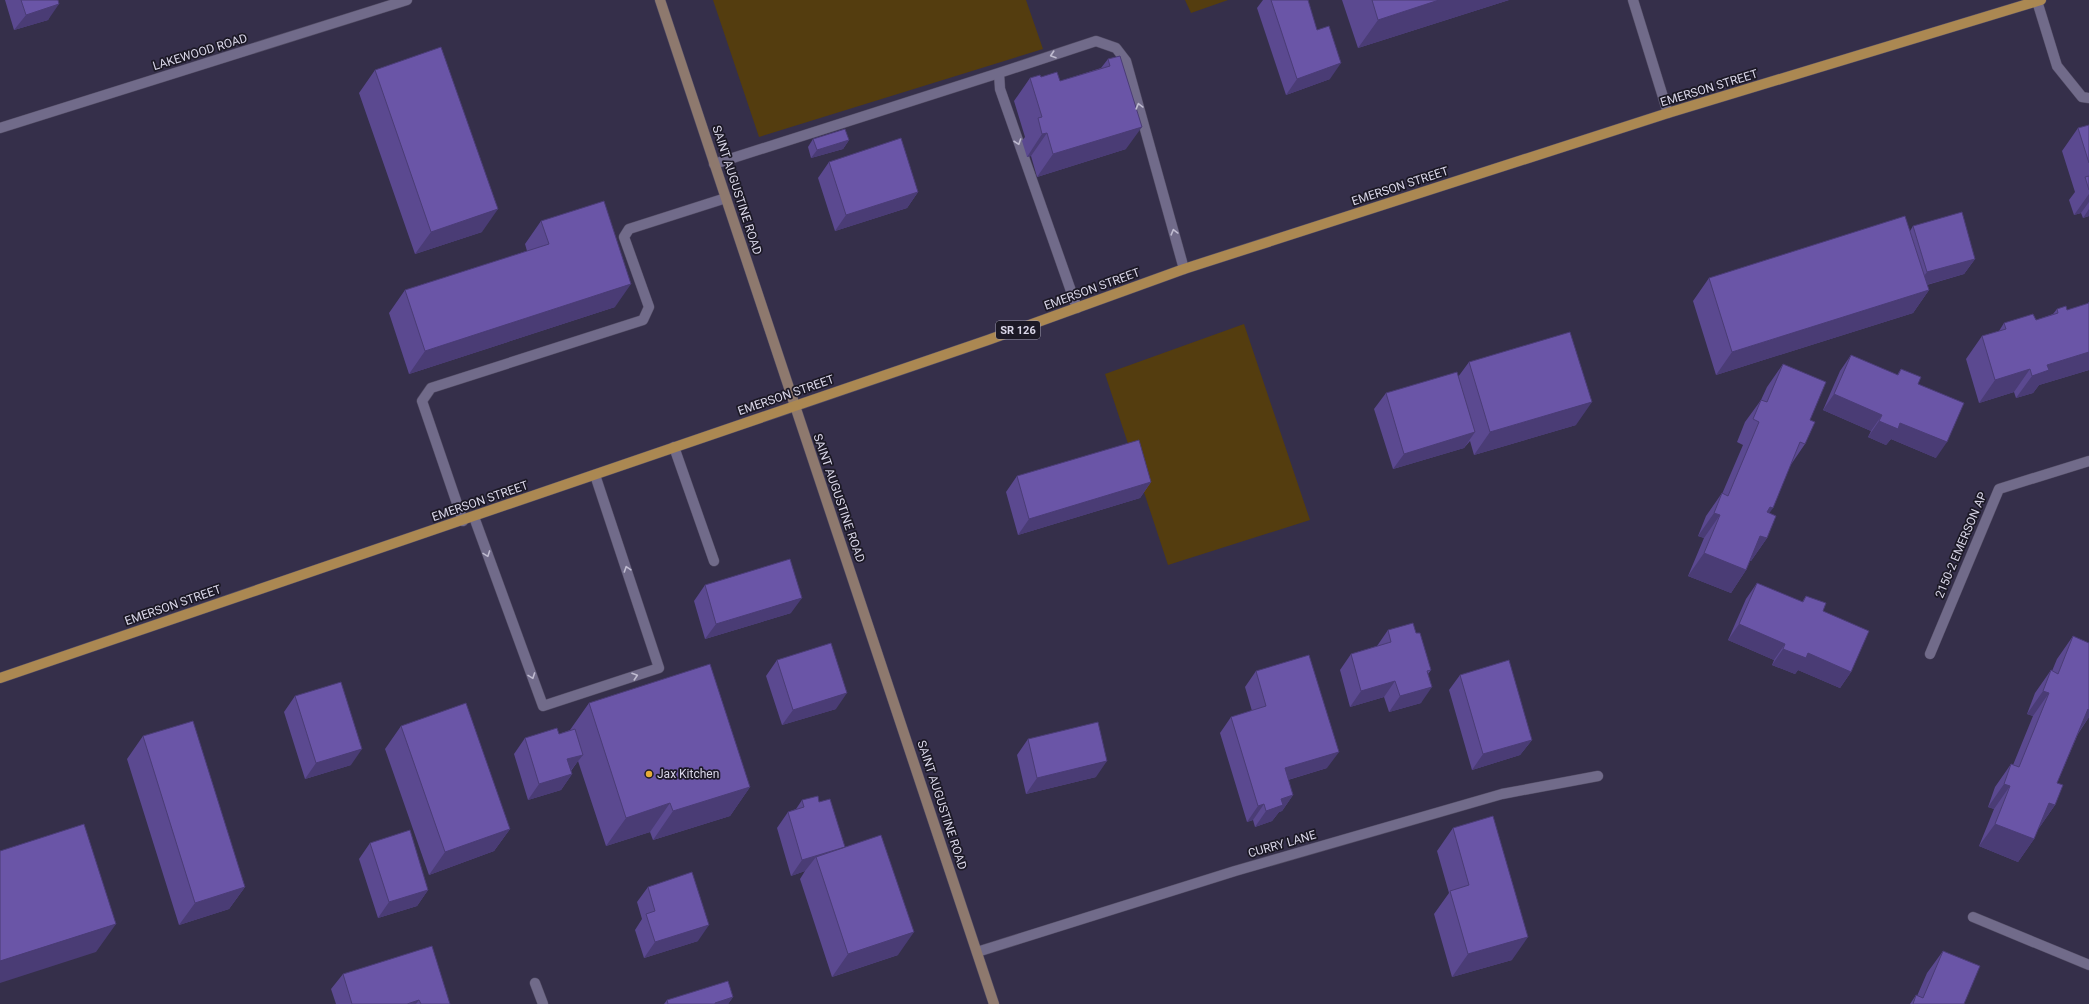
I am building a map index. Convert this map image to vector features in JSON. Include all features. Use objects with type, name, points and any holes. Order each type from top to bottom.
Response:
[{"type":"main road","name":"SAINT AUGUSTINE ROAD","points":[[660,0],[994,1004]]},
{"type":"main road","name":"EMERSON STREET","points":[[0,678],[464,521],[1077,308],[1184,269],[1668,113],[2039,1]]},
{"type":"street","name":"LAKEWOOD ROAD","points":[[0,128],[407,0]]},
{"type":"street","points":[[1633,0],[1668,113]]},
{"type":"street","points":[[2039,1],[2056,66],[2082,97],[2089,98]]},
{"type":"street","points":[[714,164],[1096,41],[1116,48],[1126,61],[1184,269]]},
{"type":"street","points":[[999,73],[1000,89],[1077,308]]},
{"type":"street","points":[[464,521],[422,401],[431,388],[642,320],[649,307],[624,237],[629,229],[726,198]]},
{"type":"street","points":[[674,447],[714,561]]},
{"type":"street","name":"2150-2 EMERSON AP","points":[[1930,654],[1999,488],[2089,461]]},
{"type":"street","points":[[474,517],[543,706],[659,668],[595,475]]},
{"type":"street","name":"CURRY LANE","points":[[977,952],[1235,871],[1502,794],[1598,776]]},
{"type":"street","points":[[1973,916],[2089,965]]},
{"type":"street","points":[[536,982],[543,1004]]},
{"type":"shaded area","points":[[713,0],[1026,0],[1043,49],[759,137]]},
{"type":"shaded area","points":[[1185,0],[1228,0],[1191,13]]},
{"type":"shaded area","points":[[1244,324],[1310,520],[1168,565],[1105,374]]},
{"type":"building","points":[[21,0],[58,0],[59,4],[26,15]]},
{"type":"building","points":[[1271,0],[1308,0],[1317,30],[1329,26],[1341,63],[1297,79]]},
{"type":"building","points":[[1372,0],[1439,0],[1378,20]]},
{"type":"building","points":[[441,47],[498,209],[431,232],[375,70]]},
{"type":"building","points":[[1120,56],[1142,127],[1053,154],[1047,133],[1042,134],[1038,118],[1042,117],[1030,78],[1040,75],[1041,77],[1057,72],[1060,81],[1110,66],[1108,59]]},
{"type":"building","points":[[2089,125],[2089,163],[2078,128]]},
{"type":"building","points":[[845,129],[849,140],[817,150],[813,139]]},
{"type":"building","points":[[901,138],[918,192],[846,215],[829,162]]},
{"type":"building","points":[[2089,176],[2089,190],[2085,177]]},
{"type":"building","points":[[604,201],[631,284],[425,351],[405,290],[549,244],[541,221]]},
{"type":"building","points":[[1962,212],[1975,259],[1927,272],[1913,226]]},
{"type":"building","points":[[1905,216],[1929,290],[1732,352],[1709,278]]},
{"type":"building","points":[[2089,303],[2089,352],[2047,365],[2049,370],[2032,376],[2030,369],[1995,380],[1982,336],[2006,329],[2004,323],[2033,314],[2036,320],[2058,313],[2057,309],[2066,306],[2067,310]]},
{"type":"building","points":[[1570,332],[1592,402],[1490,432],[1469,362]]},
{"type":"building","points":[[1851,355],[1898,375],[1901,369],[1921,377],[1918,384],[1964,403],[1947,442],[1900,423],[1898,429],[1879,421],[1882,415],[1834,394]]},
{"type":"building","points":[[1783,364],[1826,382],[1810,420],[1815,422],[1805,444],[1800,442],[1773,508],[1770,507],[1767,512],[1776,516],[1767,538],[1760,536],[1746,570],[1704,553],[1720,515],[1714,513],[1722,493],[1728,496],[1759,422],[1753,419],[1761,400],[1767,402]]},
{"type":"building","points":[[1457,372],[1475,432],[1404,454],[1386,393]]},
{"type":"building","points":[[1139,440],[1151,482],[1029,519],[1017,476]]},
{"type":"building","points":[[790,559],[802,598],[716,624],[705,585]]},
{"type":"building","points":[[1757,583],[1803,602],[1806,596],[1826,603],[1823,611],[1869,631],[1851,672],[1808,653],[1806,658],[1783,649],[1785,644],[1739,624]]},
{"type":"building","points":[[1413,623],[1416,633],[1420,633],[1431,670],[1427,671],[1432,687],[1400,696],[1395,681],[1361,691],[1351,654],[1391,642],[1388,630]]},
{"type":"building","points":[[2073,636],[2089,643],[2089,710],[2088,709],[2057,783],[2063,785],[2055,805],[2049,803],[2034,839],[1995,824],[2010,786],[2004,784],[2011,764],[2019,767],[2049,693],[2043,691],[2051,670],[2058,674]]},
{"type":"building","points":[[831,643],[847,693],[793,710],[777,660]]},
{"type":"building","points":[[1309,655],[1339,752],[1285,768],[1293,795],[1281,799],[1283,805],[1266,811],[1264,804],[1258,806],[1231,717],[1266,706],[1256,671]]},
{"type":"building","points":[[1509,660],[1532,740],[1483,754],[1460,675]]},
{"type":"building","name":"Jax Kitchen","points":[[710,664],[750,787],[673,811],[670,803],[626,818],[589,703]]},
{"type":"building","points":[[341,682],[362,749],[316,763],[295,696]]},
{"type":"building","points":[[466,703],[510,829],[445,852],[401,726]]},
{"type":"building","points":[[193,721],[245,887],[195,903],[143,736]]},
{"type":"building","points":[[1098,722],[1107,761],[1037,778],[1028,739]]},
{"type":"building","points":[[557,728],[559,734],[575,729],[583,755],[567,759],[572,774],[539,784],[525,738]]},
{"type":"building","points":[[818,796],[819,802],[830,799],[845,847],[802,860],[788,812],[804,807],[802,800]]},
{"type":"building","points":[[1493,816],[1528,937],[1468,954],[1450,891],[1469,885],[1453,828]]},
{"type":"building","points":[[84,824],[116,924],[0,961],[0,851]]},
{"type":"building","points":[[410,830],[428,890],[389,902],[370,843]]},
{"type":"building","points":[[881,835],[914,932],[848,954],[816,857]]},
{"type":"building","points":[[692,872],[709,925],[655,942],[646,914],[655,911],[648,887]]},
{"type":"building","points":[[432,946],[450,1004],[421,1004],[419,1000],[407,1004],[352,1004],[343,974]]},
{"type":"building","points":[[1943,951],[1980,966],[1964,1004],[1913,1004],[1916,995],[1923,998]]},
{"type":"building","points":[[728,981],[733,997],[715,1004],[668,1004],[667,1000]]},
{"type":"place","name":"Jax Kitchen","points":[[649,774]]}]
